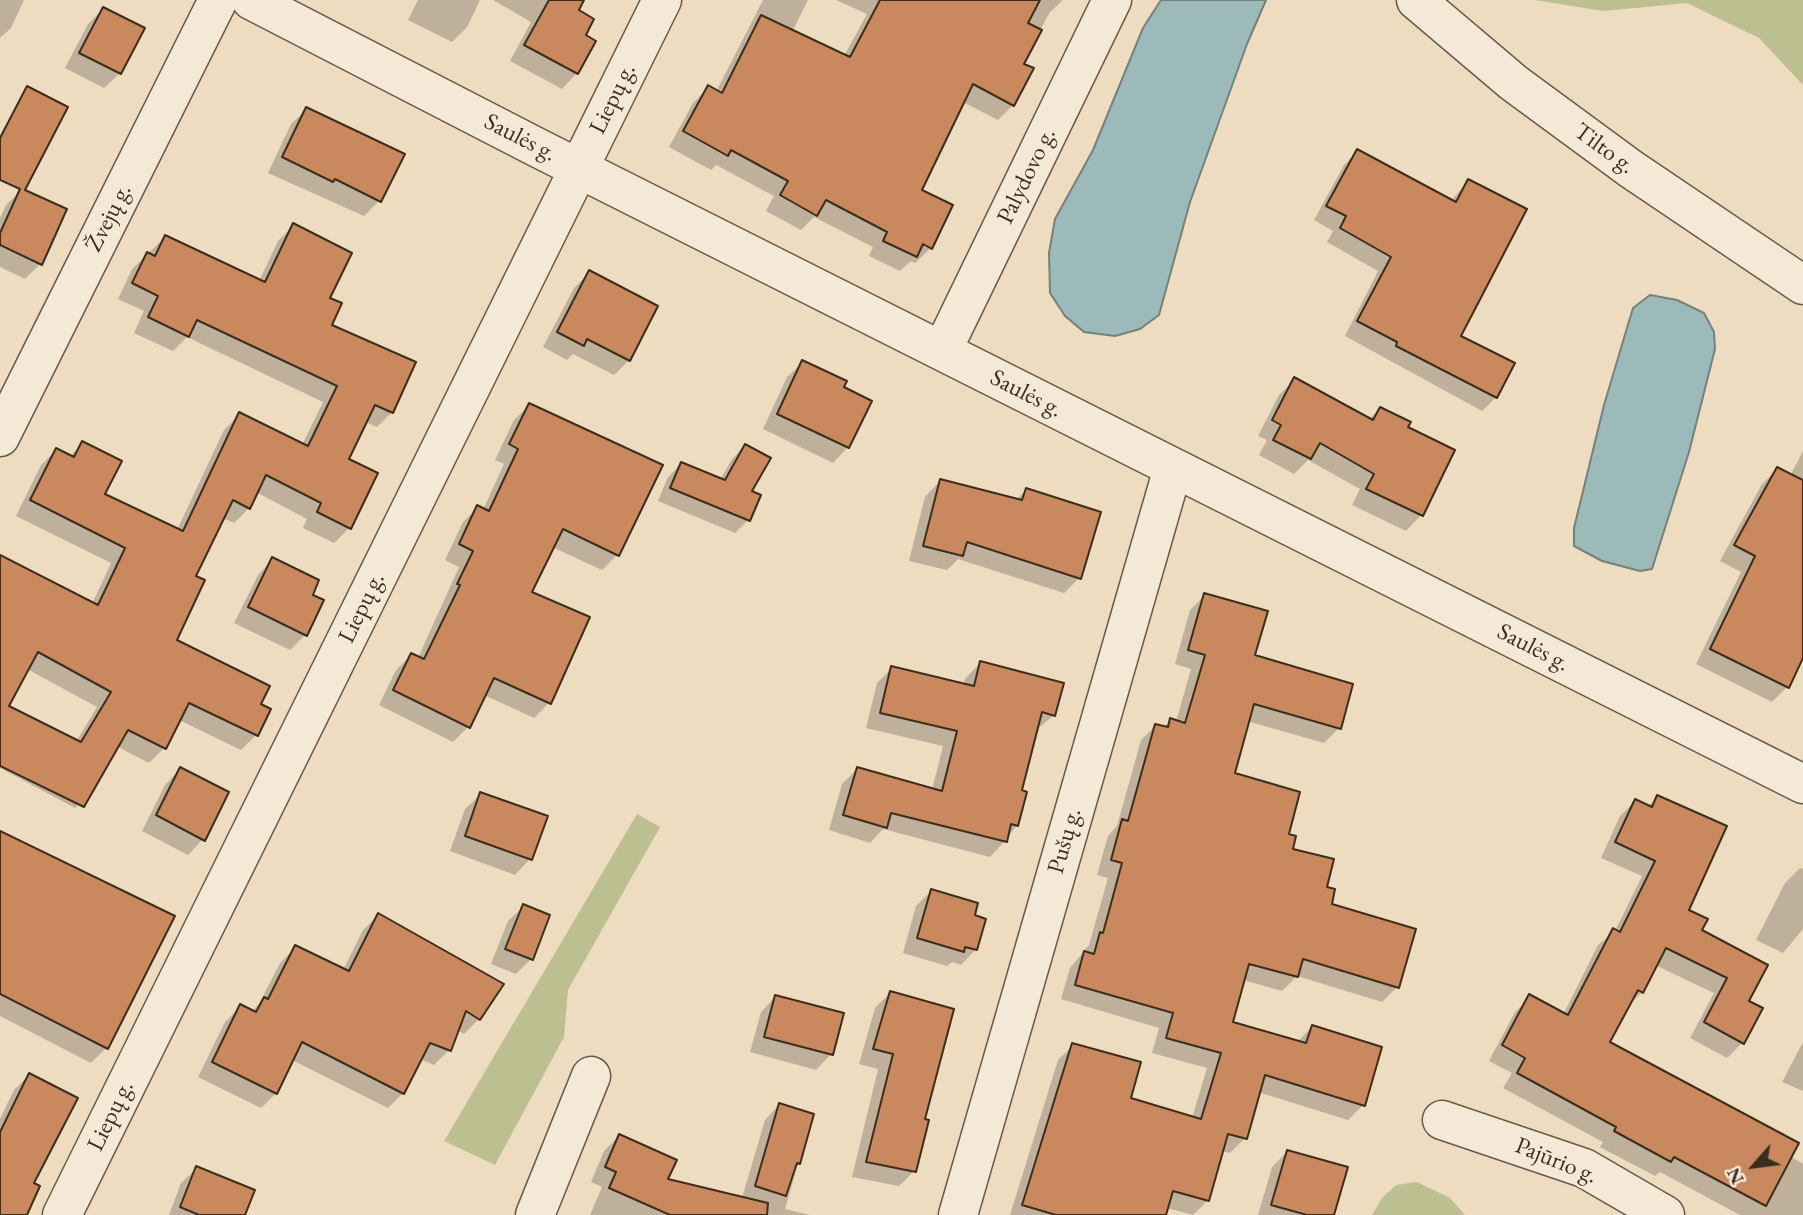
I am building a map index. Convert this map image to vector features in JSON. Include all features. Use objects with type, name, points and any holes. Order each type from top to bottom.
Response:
[{"type":"street","name":"Žvejų g.","points":[[0,437],[218,0]]},
{"type":"street","name":"Saulės g.","points":[[251,0],[579,169],[1803,784]]},
{"type":"street","name":"Liepų g.","points":[[62,1215],[662,0]]},
{"type":"street","name":"Palydovo g.","points":[[942,351],[1112,0]]},
{"type":"street","name":"Tilto g.","points":[[1416,0],[1524,91],[1643,177],[1803,285]]},
{"type":"street","name":"Pušų g.","points":[[958,1215],[1173,468]]},
{"type":"street","points":[[535,1215],[591,1076]]},
{"type":"street","name":"Pajūrio g.","points":[[1441,1120],[1584,1168],[1665,1215]]},
{"type":"green space","points":[[1535,0],[1803,0],[1803,85],[1759,38],[1687,3],[1603,11]]},
{"type":"green space","points":[[637,814],[660,827],[568,990],[564,1037],[495,1165],[444,1141]]},
{"type":"green space","points":[[1417,1182],[1450,1198],[1465,1215],[1372,1215],[1382,1198],[1396,1185]]},
{"type":"water","points":[[1161,0],[1266,0],[1247,44],[1190,202],[1159,315],[1140,329],[1115,336],[1084,332],[1065,316],[1050,293],[1049,253],[1055,219],[1093,150],[1143,28]]},
{"type":"water","points":[[1650,295],[1677,300],[1704,313],[1714,332],[1715,349],[1689,452],[1652,569],[1640,571],[1602,561],[1574,546],[1574,528],[1604,405],[1633,308]]},
{"type":"building","points":[[549,0],[584,0],[579,10],[594,19],[586,35],[596,41],[578,74],[524,45]]},
{"type":"building","points":[[880,0],[1040,0],[1028,23],[1042,30],[1024,64],[1034,68],[1014,106],[973,84],[922,190],[953,205],[932,249],[923,244],[917,257],[883,241],[887,232],[826,200],[817,216],[780,195],[788,181],[731,150],[728,156],[683,131],[708,85],[722,93],[761,15],[850,57]]},
{"type":"building","points":[[103,7],[145,28],[121,74],[79,53]]},
{"type":"building","points":[[27,86],[68,107],[25,190],[67,209],[42,265],[0,245],[0,233],[20,189],[0,180],[0,138]]},
{"type":"building","points":[[306,107],[405,154],[381,202],[282,157]]},
{"type":"building","points":[[1357,149],[1456,202],[1468,179],[1527,209],[1461,336],[1515,363],[1497,398],[1396,346],[1397,342],[1357,321],[1391,257],[1340,228],[1346,216],[1326,206]]},
{"type":"building","points":[[293,223],[352,253],[330,298],[342,303],[332,325],[416,362],[393,413],[375,405],[349,459],[378,473],[351,529],[317,512],[321,503],[266,475],[250,509],[233,500],[196,576],[205,580],[177,640],[270,686],[261,704],[271,709],[258,736],[189,703],[166,749],[128,730],[84,807],[0,766],[0,555],[98,605],[125,548],[30,500],[56,448],[74,457],[82,441],[122,461],[105,494],[183,531],[239,412],[308,446],[337,386],[197,320],[189,337],[148,317],[158,296],[132,283],[147,252],[155,256],[165,235],[265,282]],"holes":[[[38,652],[111,692],[81,742],[9,706]]]},
{"type":"building","points":[[589,270],[658,306],[630,361],[587,339],[584,346],[557,332]]},
{"type":"building","points":[[802,360],[847,381],[844,387],[872,401],[849,448],[777,414]]},
{"type":"building","points":[[1294,377],[1373,420],[1380,407],[1411,422],[1408,427],[1455,450],[1423,516],[1366,489],[1374,474],[1320,443],[1311,459],[1273,440],[1281,425],[1272,420]]},
{"type":"building","points":[[529,403],[663,465],[619,556],[563,529],[532,592],[590,617],[551,704],[494,678],[470,728],[393,690],[411,653],[424,659],[460,585],[457,584],[473,551],[459,544],[477,505],[489,511],[518,449],[509,444]]},
{"type":"building","points":[[745,444],[771,458],[752,491],[761,495],[750,521],[670,488],[681,462],[725,480]]},
{"type":"building","points":[[1777,467],[1803,480],[1803,658],[1789,688],[1710,649],[1755,556],[1734,545]]},
{"type":"building","points":[[940,479],[1022,500],[1026,488],[1101,512],[1081,579],[967,542],[963,556],[923,546]]},
{"type":"building","points":[[272,557],[319,580],[313,595],[324,600],[307,636],[248,607]]},
{"type":"building","points":[[1204,593],[1268,611],[1255,655],[1353,684],[1341,729],[1254,704],[1235,773],[1300,792],[1289,834],[1296,836],[1293,849],[1334,859],[1327,887],[1335,889],[1332,904],[1416,929],[1399,988],[1303,959],[1298,977],[1249,964],[1233,1022],[1306,1043],[1312,1025],[1382,1047],[1365,1106],[1265,1075],[1247,1139],[1228,1134],[1209,1201],[1173,1191],[1166,1215],[1056,1215],[1022,1205],[1072,1043],[1141,1062],[1131,1098],[1201,1119],[1221,1053],[1166,1038],[1173,1013],[1075,985],[1084,951],[1094,954],[1100,932],[1103,933],[1122,863],[1111,860],[1122,819],[1128,821],[1155,724],[1168,727],[1170,718],[1185,723],[1205,655],[1188,650]]},
{"type":"building","points":[[980,661],[1064,683],[1055,716],[1042,712],[1022,790],[1027,792],[1018,826],[1011,824],[1007,842],[891,813],[887,828],[843,815],[857,767],[942,791],[957,731],[880,713],[891,666],[974,686]]},
{"type":"building","points":[[180,767],[229,792],[205,841],[156,815]]},
{"type":"building","points":[[480,792],[548,816],[532,860],[465,836]]},
{"type":"building","points":[[1657,795],[1727,826],[1689,910],[1708,919],[1702,930],[1768,965],[1749,1001],[1763,1008],[1744,1044],[1704,1022],[1727,978],[1666,948],[1643,993],[1638,990],[1610,1042],[1799,1143],[1766,1206],[1674,1157],[1671,1162],[1614,1131],[1616,1127],[1517,1073],[1525,1058],[1502,1045],[1529,994],[1568,1015],[1613,928],[1620,932],[1655,861],[1615,842],[1635,799],[1652,807]]},
{"type":"building","points":[[0,831],[175,916],[108,1049],[0,994]]},
{"type":"building","points":[[931,889],[978,903],[975,915],[986,919],[977,950],[965,947],[964,952],[917,938]]},
{"type":"building","points":[[523,904],[550,915],[533,960],[505,949]]},
{"type":"building","points":[[378,913],[504,984],[480,1020],[466,1011],[451,1051],[430,1043],[404,1094],[302,1042],[277,1094],[212,1062],[240,1004],[256,1012],[264,997],[268,999],[295,945],[349,971]]},
{"type":"building","points":[[890,991],[954,1009],[925,1119],[929,1120],[916,1172],[866,1162],[893,1054],[873,1049]]},
{"type":"building","points":[[775,995],[844,1013],[833,1055],[764,1037]]},
{"type":"building","points":[[29,1073],[78,1098],[34,1183],[40,1186],[27,1215],[0,1215],[0,1132]]},
{"type":"building","points":[[779,1103],[814,1114],[800,1164],[797,1163],[786,1196],[755,1186]]},
{"type":"building","points":[[619,1134],[677,1160],[668,1179],[768,1203],[767,1215],[670,1215],[609,1188],[616,1172],[605,1167]]},
{"type":"building","points":[[1287,1150],[1348,1167],[1334,1215],[1307,1215],[1271,1205]]},
{"type":"building","points":[[196,1166],[255,1190],[245,1215],[199,1215],[180,1207]]}]
